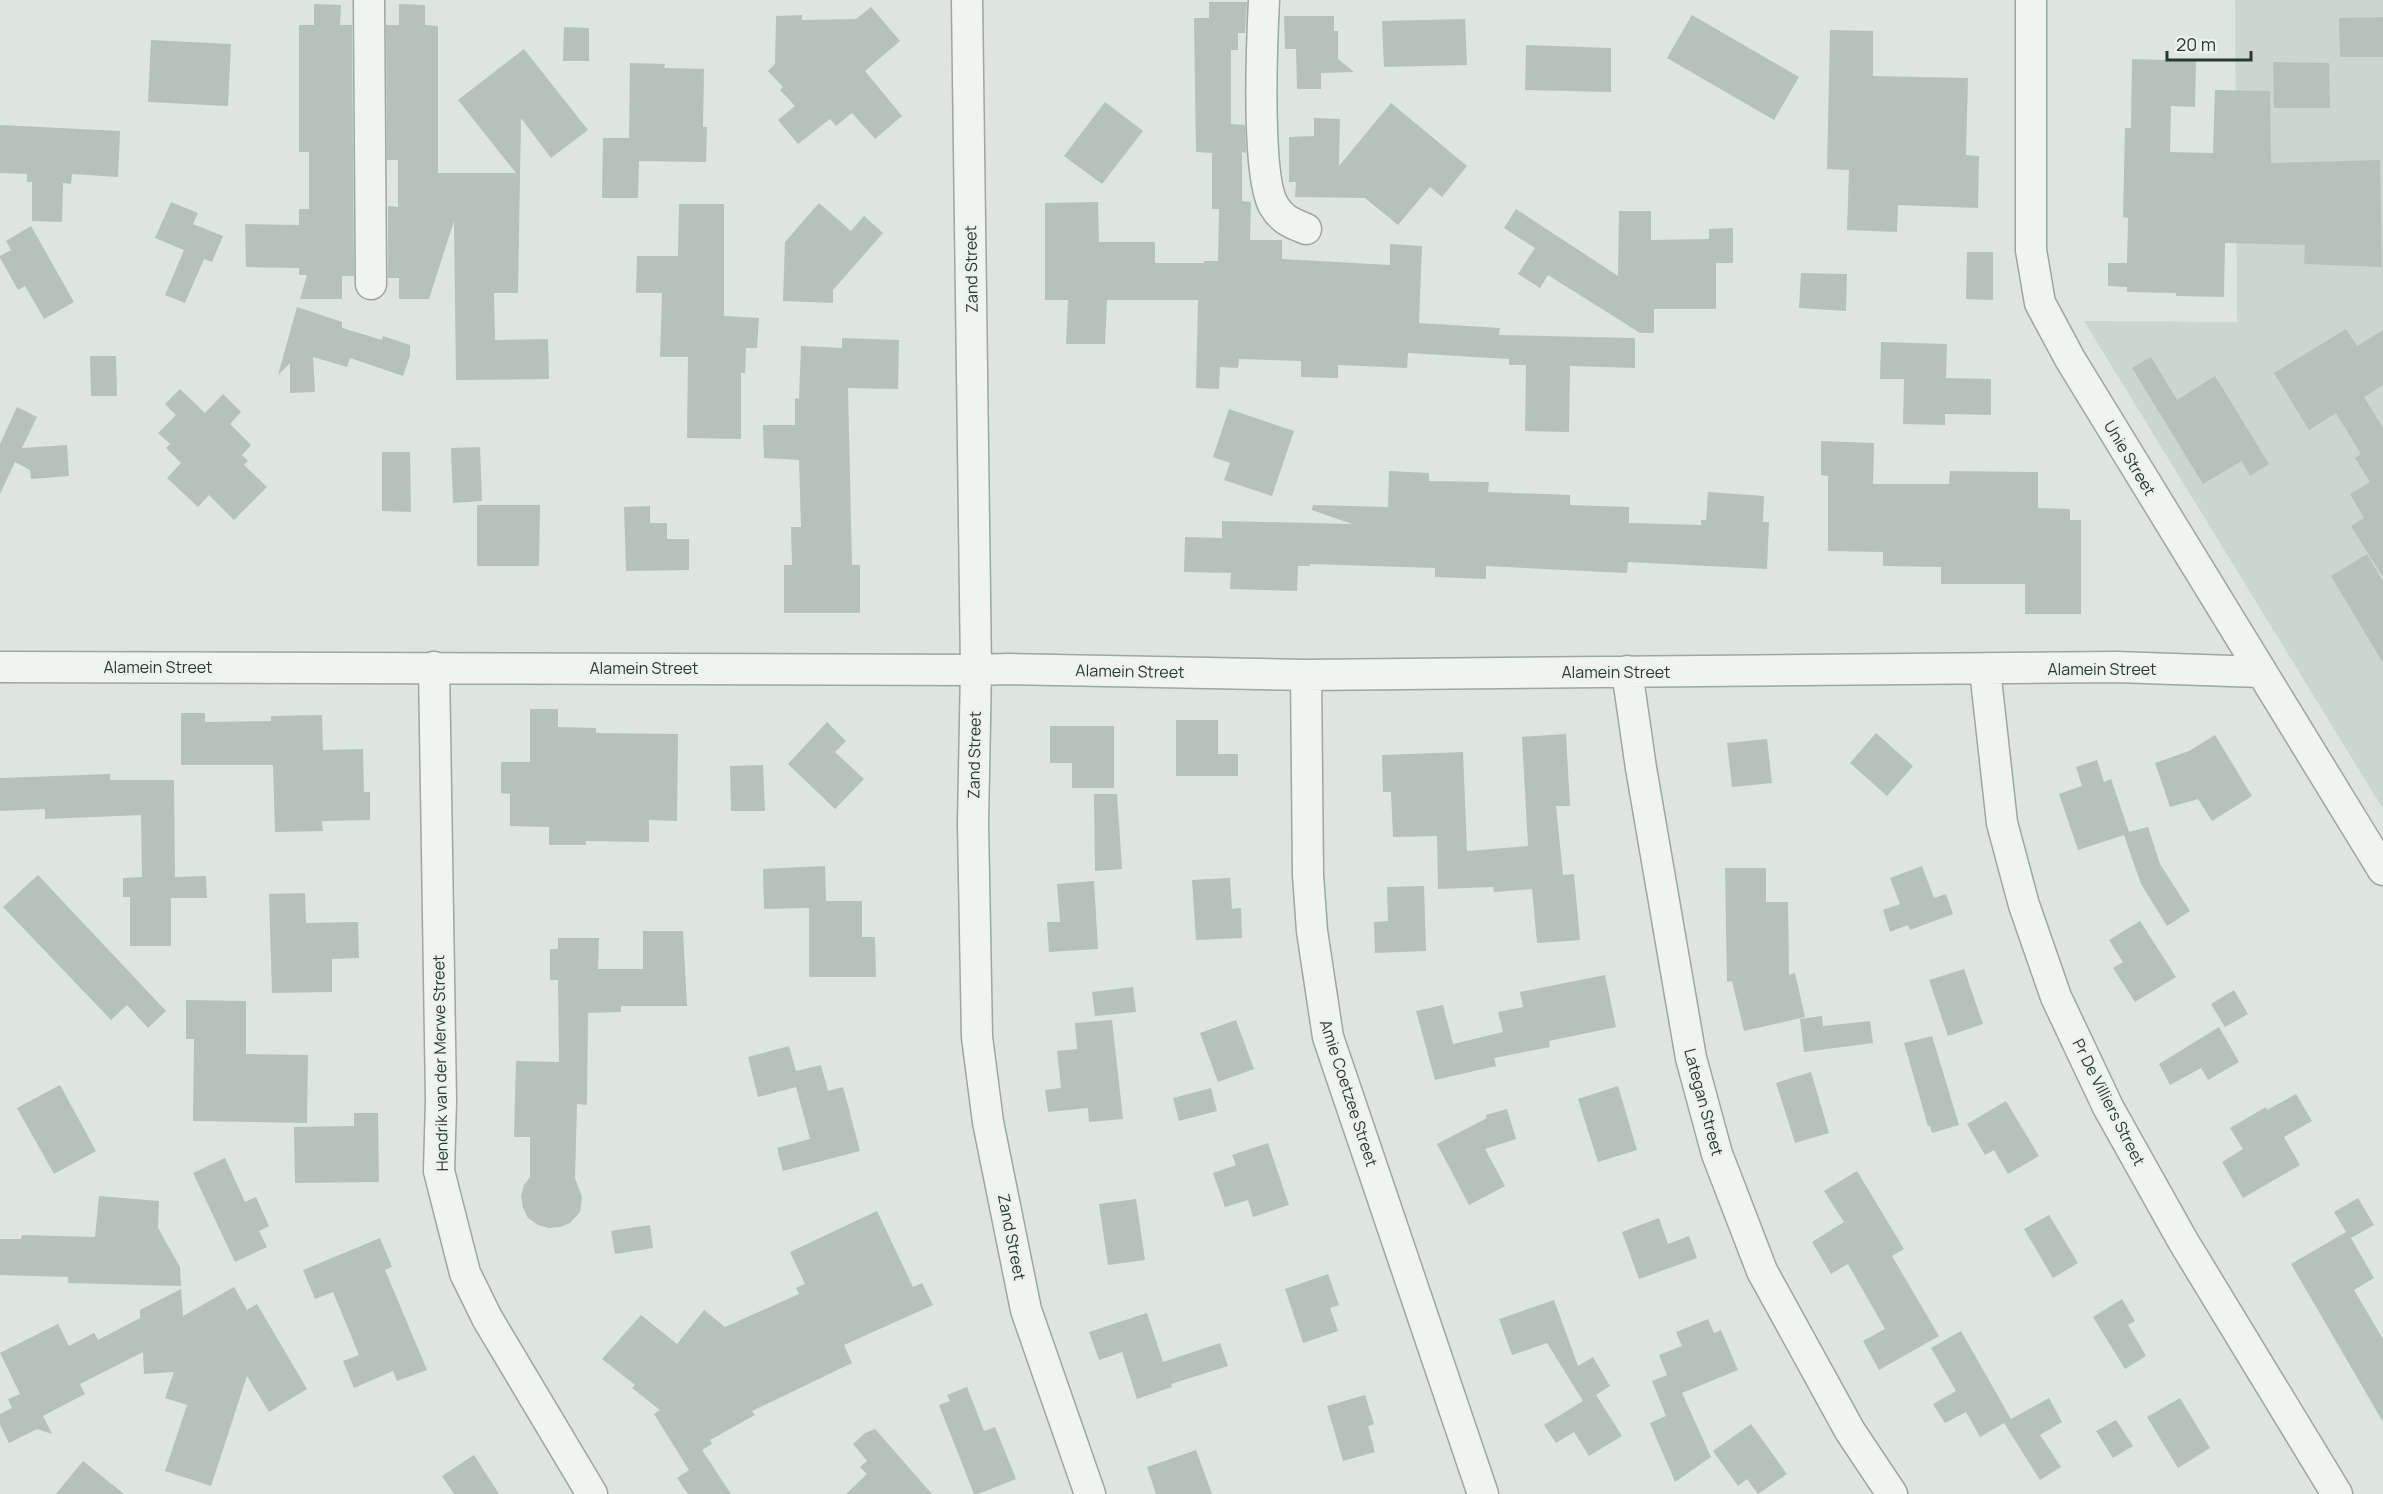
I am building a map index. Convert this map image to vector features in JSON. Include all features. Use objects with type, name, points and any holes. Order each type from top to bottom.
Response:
[{"type":"street","points":[[369,0],[371,284]]},
{"type":"street","name":"Zand Street","points":[[967,0],[976,670],[973,823],[977,1037],[985,1101],[1026,1310],[1090,1494]]},
{"type":"street","points":[[1264,0],[1262,42],[1266,177],[1272,204],[1283,220],[1306,229]]},
{"type":"street","name":"Unie Street","points":[[2031,0],[2031,250],[2040,303],[2070,359],[2383,870]]},
{"type":"street","name":"Alamein Street","points":[[0,667],[1008,669],[1306,675],[2116,667],[2260,672]]},
{"type":"street","name":"Hendrik van der Merwe Street","points":[[434,667],[441,1100],[439,1171],[469,1282],[487,1318],[592,1494]]},
{"type":"street","name":"Pr De Villiers Street","points":[[1985,670],[2002,823],[2024,904],[2056,997],[2108,1107],[2178,1231],[2337,1494]]},
{"type":"street","name":"Lategan Street","points":[[1627,671],[1642,779],[1688,1047],[1717,1154],[1762,1270],[1850,1431],[1892,1494]]},
{"type":"street","name":"Amie Coetzee Street","points":[[1306,675],[1308,875],[1312,931],[1328,1037],[1483,1494]]},
{"type":"shaded area","points":[[2235,0],[2383,0],[2383,809],[2084,321],[2237,322]]},
{"type":"building","points":[[1209,2],[1247,2],[1245,33],[1238,33],[1238,50],[1231,50],[1231,124],[1245,125],[1246,153],[1242,152],[1242,201],[1251,202],[1250,240],[1282,240],[1282,259],[1390,265],[1390,244],[1422,246],[1419,323],[1500,328],[1499,335],[1635,338],[1635,368],[1570,366],[1569,432],[1525,431],[1526,365],[1509,365],[1509,359],[1408,353],[1407,368],[1338,365],[1338,378],[1301,377],[1301,361],[1239,359],[1238,368],[1220,367],[1219,389],[1196,388],[1198,300],[1107,300],[1105,344],[1066,344],[1068,300],[1045,300],[1045,203],[1098,202],[1099,242],[1155,242],[1155,263],[1218,261],[1219,209],[1212,209],[1212,153],[1196,152],[1194,18],[1209,18]]},
{"type":"building","points":[[314,4],[341,5],[340,25],[352,25],[354,276],[342,276],[342,299],[300,299],[307,275],[299,275],[299,268],[246,267],[245,224],[299,225],[299,209],[309,209],[309,152],[299,152],[299,25],[314,25]]},
{"type":"building","points":[[399,4],[425,5],[425,25],[438,26],[438,173],[516,173],[458,100],[524,49],[588,130],[551,158],[521,118],[518,293],[494,293],[495,340],[548,339],[549,379],[456,380],[454,221],[429,299],[399,299],[399,278],[388,278],[388,206],[398,207],[398,160],[387,160],[386,25],[399,25]]},
{"type":"building","points":[[871,7],[900,41],[865,71],[902,116],[875,139],[852,113],[836,126],[830,119],[798,144],[778,120],[795,106],[780,90],[783,87],[768,71],[775,64],[776,16],[802,15],[802,20],[856,19]]},
{"type":"building","points":[[1692,15],[1799,77],[1774,120],[1667,58]]},
{"type":"building","points":[[1284,16],[1334,16],[1334,31],[1338,31],[1338,59],[1354,72],[1321,73],[1321,89],[1297,89],[1296,49],[1285,49]]},
{"type":"building","points":[[2383,17],[2383,57],[2340,57],[2339,18]]},
{"type":"building","points":[[1465,19],[1467,65],[1384,67],[1382,21]]},
{"type":"building","points":[[564,27],[589,28],[589,61],[563,61]]},
{"type":"building","points":[[1830,30],[1873,31],[1873,76],[1968,78],[1966,155],[1979,156],[1978,208],[1898,205],[1897,232],[1847,230],[1849,170],[1827,169]]},
{"type":"building","points":[[151,40],[231,44],[228,106],[148,102]]},
{"type":"building","points":[[1526,45],[1611,48],[1611,92],[1525,90]]},
{"type":"building","points":[[2132,59],[2196,61],[2195,107],[2171,106],[2170,152],[2213,153],[2215,90],[2270,91],[2271,163],[2380,160],[2382,267],[2304,264],[2305,245],[2225,243],[2224,297],[2127,292],[2127,287],[2108,286],[2108,263],[2127,263],[2128,218],[2123,217],[2125,128],[2131,128]]},
{"type":"building","points":[[2273,62],[2329,63],[2330,108],[2274,108]]},
{"type":"building","points":[[630,63],[665,64],[664,68],[704,69],[703,127],[707,127],[706,162],[639,161],[638,198],[602,198],[603,138],[629,138]]},
{"type":"building","points":[[1105,102],[1143,131],[1102,184],[1064,156]]},
{"type":"building","points":[[1391,103],[1467,166],[1442,197],[1430,187],[1398,225],[1365,198],[1295,197],[1296,182],[1289,182],[1289,137],[1314,136],[1314,118],[1340,119],[1339,166]]},
{"type":"building","points":[[0,125],[120,131],[118,177],[72,174],[71,184],[63,183],[62,222],[32,221],[32,182],[27,182],[27,174],[0,173]]},
{"type":"building","points":[[171,202],[198,213],[193,224],[223,236],[212,262],[204,259],[185,303],[165,295],[184,250],[155,238]]},
{"type":"building","points":[[819,203],[851,231],[864,216],[883,233],[833,290],[833,303],[783,301],[785,242]]},
{"type":"building","points":[[679,204],[724,204],[724,316],[759,318],[757,348],[746,348],[745,373],[741,373],[741,439],[687,438],[688,357],[660,357],[662,293],[636,293],[637,256],[678,256]]},
{"type":"building","points":[[1516,209],[1618,276],[1619,211],[1651,211],[1651,240],[1709,239],[1709,229],[1733,228],[1733,263],[1716,263],[1716,309],[1654,309],[1654,333],[1640,333],[1548,275],[1540,288],[1518,274],[1535,248],[1504,228]]},
{"type":"building","points":[[31,226],[74,302],[44,319],[25,286],[18,290],[0,258],[11,250],[6,241]]},
{"type":"building","points":[[1967,252],[1993,252],[1993,300],[1966,299]]},
{"type":"building","points":[[1801,273],[1847,274],[1846,311],[1799,308]]},
{"type":"building","points":[[297,307],[342,322],[342,328],[382,340],[383,336],[410,345],[410,356],[403,376],[350,358],[347,367],[313,357],[315,392],[290,393],[290,363],[278,375]]},
{"type":"building","points":[[2346,329],[2357,346],[2383,330],[2383,385],[2364,397],[2383,428],[2383,577],[2351,526],[2364,518],[2350,494],[2370,482],[2355,458],[2361,454],[2336,413],[2309,430],[2274,373]]},
{"type":"building","points":[[842,338],[899,340],[898,389],[848,388],[852,565],[860,565],[860,613],[784,613],[784,565],[792,565],[791,527],[801,527],[799,460],[764,458],[763,425],[795,425],[795,398],[799,399],[801,346],[842,348]]},
{"type":"building","points":[[1881,342],[1947,344],[1946,378],[1991,379],[1991,415],[1945,414],[1945,425],[1903,424],[1904,379],[1880,379]]},
{"type":"building","points":[[90,356],[116,356],[117,396],[91,396]]},
{"type":"building","points":[[2151,357],[2177,400],[2215,376],[2269,464],[2250,476],[2242,461],[2203,484],[2132,368]]},
{"type":"building","points":[[180,389],[205,413],[223,394],[241,412],[230,424],[251,445],[242,455],[248,461],[244,465],[267,487],[234,520],[209,495],[198,507],[167,478],[181,463],[166,448],[170,444],[158,433],[176,415],[165,404]]},
{"type":"building","points":[[17,407],[37,417],[22,448],[67,445],[69,476],[31,479],[30,470],[15,462],[0,494],[0,444]]},
{"type":"building","points":[[1229,409],[1294,431],[1272,496],[1224,480],[1230,463],[1213,457]]},
{"type":"building","points":[[1821,441],[1874,443],[1873,484],[1949,484],[1950,471],[2038,472],[2038,508],[2070,509],[2070,520],[2081,520],[2081,614],[2025,614],[2025,584],[1941,584],[1941,567],[1883,566],[1883,552],[1828,551],[1828,476],[1821,475]]},
{"type":"building","points":[[480,447],[482,501],[453,503],[451,448]]},
{"type":"building","points":[[382,452],[410,452],[411,512],[382,511]]},
{"type":"building","points":[[1389,471],[1429,473],[1429,481],[1489,482],[1488,492],[1570,495],[1570,505],[1629,507],[1629,523],[1701,525],[1701,520],[1706,520],[1708,492],[1764,496],[1763,522],[1769,522],[1767,569],[1628,562],[1627,573],[1486,566],[1486,579],[1435,577],[1435,568],[1310,564],[1310,566],[1298,566],[1297,591],[1230,589],[1231,573],[1184,572],[1185,537],[1222,538],[1222,521],[1352,524],[1312,510],[1313,505],[1388,507]]},
{"type":"building","points":[[477,505],[540,505],[539,566],[477,566]]},
{"type":"building","points":[[650,506],[650,523],[667,523],[667,539],[689,539],[689,570],[626,571],[624,507]]},
{"type":"building","points":[[2367,554],[2383,582],[2383,663],[2331,576]]},
{"type":"building","points":[[530,709],[558,709],[558,727],[596,728],[596,733],[678,734],[677,821],[649,820],[649,842],[586,841],[586,845],[549,845],[549,827],[510,826],[510,794],[501,793],[501,762],[530,762]]},
{"type":"building","points":[[181,713],[205,713],[205,722],[271,721],[271,716],[322,715],[323,750],[363,749],[364,792],[370,792],[370,820],[322,821],[323,831],[275,832],[273,765],[181,765]]},
{"type":"building","points":[[1176,720],[1218,720],[1218,754],[1238,754],[1238,776],[1176,776]]},
{"type":"building","points":[[827,722],[846,741],[835,752],[864,779],[835,809],[788,764]]},
{"type":"building","points":[[1050,726],[1114,726],[1114,788],[1072,788],[1072,763],[1050,763]]},
{"type":"building","points":[[1876,733],[1913,766],[1887,796],[1850,763]]},
{"type":"building","points":[[1566,734],[1570,806],[1556,806],[1563,875],[1574,874],[1580,940],[1537,943],[1532,889],[1494,892],[1493,887],[1438,889],[1437,836],[1393,837],[1391,792],[1383,792],[1382,755],[1463,752],[1467,851],[1528,846],[1522,737]]},
{"type":"building","points":[[2215,735],[2252,796],[2212,821],[2198,799],[2170,807],[2155,763],[2189,751]]},
{"type":"building","points":[[1767,739],[1772,783],[1732,787],[1727,743]]},
{"type":"building","points":[[2097,760],[2104,782],[2111,779],[2129,832],[2148,827],[2160,864],[2190,911],[2167,926],[2141,884],[2124,835],[2078,850],[2059,794],[2082,786],[2076,767]]},
{"type":"building","points":[[763,765],[765,811],[731,811],[730,766]]},
{"type":"building","points":[[110,774],[110,780],[174,780],[175,877],[206,876],[207,898],[171,898],[171,946],[130,946],[130,897],[123,897],[123,878],[142,877],[141,815],[45,819],[45,809],[0,811],[0,778]]},
{"type":"building","points":[[1094,794],[1117,794],[1122,869],[1095,871]]},
{"type":"building","points":[[825,866],[826,901],[862,901],[862,937],[875,937],[876,977],[809,977],[809,908],[764,909],[763,869]]},
{"type":"building","points":[[1922,866],[1934,898],[1946,894],[1953,914],[1910,930],[1908,925],[1890,932],[1883,910],[1900,904],[1890,878]]},
{"type":"building","points":[[1725,868],[1766,868],[1766,902],[1788,902],[1789,975],[1795,973],[1805,1017],[1744,1031],[1732,981],[1727,982]]},
{"type":"building","points":[[38,875],[166,1011],[148,1028],[127,1005],[111,1020],[3,907]]},
{"type":"building","points":[[1230,878],[1232,909],[1241,908],[1242,938],[1196,940],[1192,880]]},
{"type":"building","points":[[1094,881],[1098,949],[1049,952],[1047,922],[1060,922],[1057,884]]},
{"type":"building","points":[[1424,886],[1426,951],[1375,953],[1374,922],[1388,921],[1387,887]]},
{"type":"building","points":[[305,893],[306,923],[358,922],[359,958],[332,959],[332,992],[272,993],[269,894]]},
{"type":"building","points":[[2140,921],[2176,977],[2135,1002],[2113,968],[2123,962],[2109,940]]},
{"type":"building","points":[[643,931],[683,931],[687,1006],[621,1006],[621,1012],[588,1013],[587,1105],[577,1104],[575,1178],[582,1197],[580,1212],[570,1223],[560,1227],[549,1228],[538,1225],[528,1218],[521,1196],[524,1185],[530,1177],[530,1137],[514,1137],[516,1061],[559,1062],[558,980],[550,980],[550,949],[558,949],[558,938],[599,938],[598,969],[643,969]]},
{"type":"building","points":[[1964,969],[1983,1024],[1948,1036],[1929,980]]},
{"type":"building","points":[[1605,975],[1616,1027],[1549,1041],[1550,1047],[1494,1058],[1496,1066],[1435,1080],[1416,1011],[1443,1005],[1453,1044],[1503,1032],[1498,1012],[1523,1007],[1520,992]]},
{"type":"building","points":[[1133,987],[1136,1012],[1095,1016],[1092,992]]},
{"type":"building","points":[[2234,990],[2248,1014],[2225,1027],[2211,1004]]},
{"type":"building","points":[[186,1000],[246,1001],[246,1054],[308,1055],[307,1123],[193,1121],[194,1039],[186,1039]]},
{"type":"building","points":[[1822,1016],[1823,1026],[1870,1021],[1873,1043],[1804,1052],[1800,1019]]},
{"type":"building","points":[[1112,1020],[1123,1119],[1089,1122],[1088,1108],[1048,1112],[1045,1090],[1061,1088],[1057,1051],[1077,1049],[1075,1023]]},
{"type":"building","points":[[1236,1020],[1254,1069],[1218,1082],[1200,1033]]},
{"type":"building","points":[[2219,1027],[2239,1062],[2208,1080],[2201,1068],[2170,1085],[2159,1064]]},
{"type":"building","points":[[1932,1036],[1959,1125],[1932,1133],[1904,1043]]},
{"type":"building","points":[[789,1046],[796,1071],[821,1065],[828,1091],[843,1087],[860,1151],[783,1171],[777,1148],[810,1139],[796,1087],[758,1097],[748,1057]]},
{"type":"building","points":[[1811,1072],[1829,1133],[1795,1143],[1776,1083]]},
{"type":"building","points":[[60,1085],[96,1151],[54,1174],[17,1108]]},
{"type":"building","points":[[1618,1086],[1637,1150],[1598,1162],[1578,1099]]},
{"type":"building","points":[[1211,1088],[1217,1111],[1179,1121],[1173,1098]]},
{"type":"building","points":[[2296,1094],[2312,1121],[2284,1137],[2300,1165],[2243,1198],[2222,1162],[2243,1149],[2230,1128],[2266,1107],[2267,1110]]},
{"type":"building","points":[[2006,1101],[2039,1156],[2008,1174],[1994,1150],[1985,1155],[1967,1124]]},
{"type":"building","points":[[1507,1109],[1516,1139],[1485,1149],[1505,1186],[1469,1205],[1437,1144],[1487,1118],[1486,1115]]},
{"type":"building","points":[[354,1113],[378,1113],[379,1182],[295,1183],[294,1127],[354,1126]]},
{"type":"building","points":[[1268,1143],[1289,1205],[1253,1217],[1248,1200],[1225,1207],[1213,1173],[1236,1165],[1232,1155]]},
{"type":"building","points":[[225,1158],[245,1202],[256,1197],[269,1226],[259,1231],[267,1247],[235,1262],[193,1173]]},
{"type":"building","points":[[1857,1171],[1904,1249],[1892,1256],[1939,1336],[1879,1370],[1863,1341],[1885,1329],[1848,1264],[1831,1274],[1812,1242],[1844,1222],[1824,1191]]},
{"type":"building","points":[[99,1196],[159,1201],[158,1228],[180,1267],[181,1286],[68,1283],[68,1277],[0,1275],[0,1239],[21,1239],[22,1235],[95,1237]]},
{"type":"building","points":[[2358,1198],[2374,1225],[2351,1238],[2374,1278],[2354,1290],[2383,1339],[2383,1422],[2291,1264],[2346,1232],[2334,1212]]},
{"type":"building","points":[[1136,1199],[1145,1260],[1108,1265],[1099,1204]]},
{"type":"building","points":[[877,1211],[913,1287],[922,1283],[933,1305],[844,1345],[852,1363],[752,1411],[755,1415],[710,1440],[712,1444],[702,1450],[731,1494],[688,1494],[677,1478],[689,1470],[654,1414],[660,1410],[632,1388],[635,1385],[602,1359],[641,1315],[677,1344],[704,1310],[725,1327],[799,1294],[796,1288],[805,1284],[790,1252]]},
{"type":"building","points":[[2049,1215],[2078,1263],[2053,1278],[2024,1229]]},
{"type":"building","points":[[1659,1218],[1668,1244],[1689,1236],[1697,1258],[1639,1279],[1622,1232]]},
{"type":"building","points":[[650,1225],[653,1248],[615,1254],[611,1231]]},
{"type":"building","points":[[380,1238],[392,1267],[385,1270],[427,1370],[397,1381],[393,1371],[354,1388],[343,1361],[359,1355],[333,1292],[315,1299],[303,1270]]},
{"type":"building","points":[[1328,1274],[1339,1305],[1330,1308],[1338,1331],[1303,1343],[1285,1289]]},
{"type":"building","points":[[234,1287],[247,1310],[257,1304],[307,1389],[269,1412],[247,1376],[211,1486],[165,1471],[187,1405],[165,1398],[174,1372],[144,1374],[143,1352],[80,1384],[85,1394],[43,1416],[52,1434],[37,1429],[9,1443],[0,1425],[0,1414],[12,1408],[8,1399],[20,1394],[0,1353],[58,1324],[69,1346],[94,1333],[98,1340],[140,1318],[140,1310],[181,1289],[183,1316]]},
{"type":"building","points":[[2122,1299],[2135,1321],[2128,1325],[2146,1356],[2125,1369],[2093,1317]]},
{"type":"building","points":[[1554,1300],[1578,1366],[1593,1357],[1610,1386],[1596,1395],[1622,1436],[1589,1456],[1574,1432],[1556,1443],[1544,1425],[1583,1401],[1547,1343],[1512,1355],[1499,1319]]},
{"type":"building","points":[[1147,1313],[1163,1362],[1220,1343],[1228,1366],[1171,1384],[1172,1387],[1137,1399],[1122,1352],[1099,1360],[1089,1332]]},
{"type":"building","points":[[1708,1319],[1714,1333],[1721,1330],[1738,1370],[1682,1393],[1711,1457],[1675,1482],[1650,1423],[1666,1416],[1652,1381],[1667,1375],[1659,1355],[1682,1346],[1676,1332]]},
{"type":"building","points":[[1961,1331],[2011,1419],[2049,1398],[2062,1422],[2040,1435],[2061,1467],[2040,1480],[2004,1423],[1980,1437],[1966,1412],[1945,1423],[1933,1404],[1956,1391],[1931,1348]]},
{"type":"building","points":[[967,1387],[984,1431],[995,1427],[1016,1479],[978,1494],[974,1494],[939,1405],[950,1401],[947,1395]]},
{"type":"building","points":[[1365,1395],[1374,1424],[1368,1426],[1375,1452],[1343,1461],[1327,1406]]},
{"type":"building","points":[[2180,1398],[2210,1448],[2178,1468],[2147,1417]]},
{"type":"building","points":[[2116,1420],[2133,1446],[2113,1458],[2096,1431]]},
{"type":"building","points":[[1751,1424],[1787,1474],[1758,1494],[1747,1479],[1738,1486],[1713,1451]]},
{"type":"building","points":[[875,1429],[932,1494],[846,1494],[867,1474],[860,1467],[867,1461],[853,1444],[865,1433]]},
{"type":"building","points":[[1196,1450],[1212,1494],[1156,1494],[1147,1467]]},
{"type":"building","points":[[474,1455],[499,1494],[454,1494],[442,1476]]},
{"type":"building","points":[[83,1461],[124,1494],[56,1494]]}]
